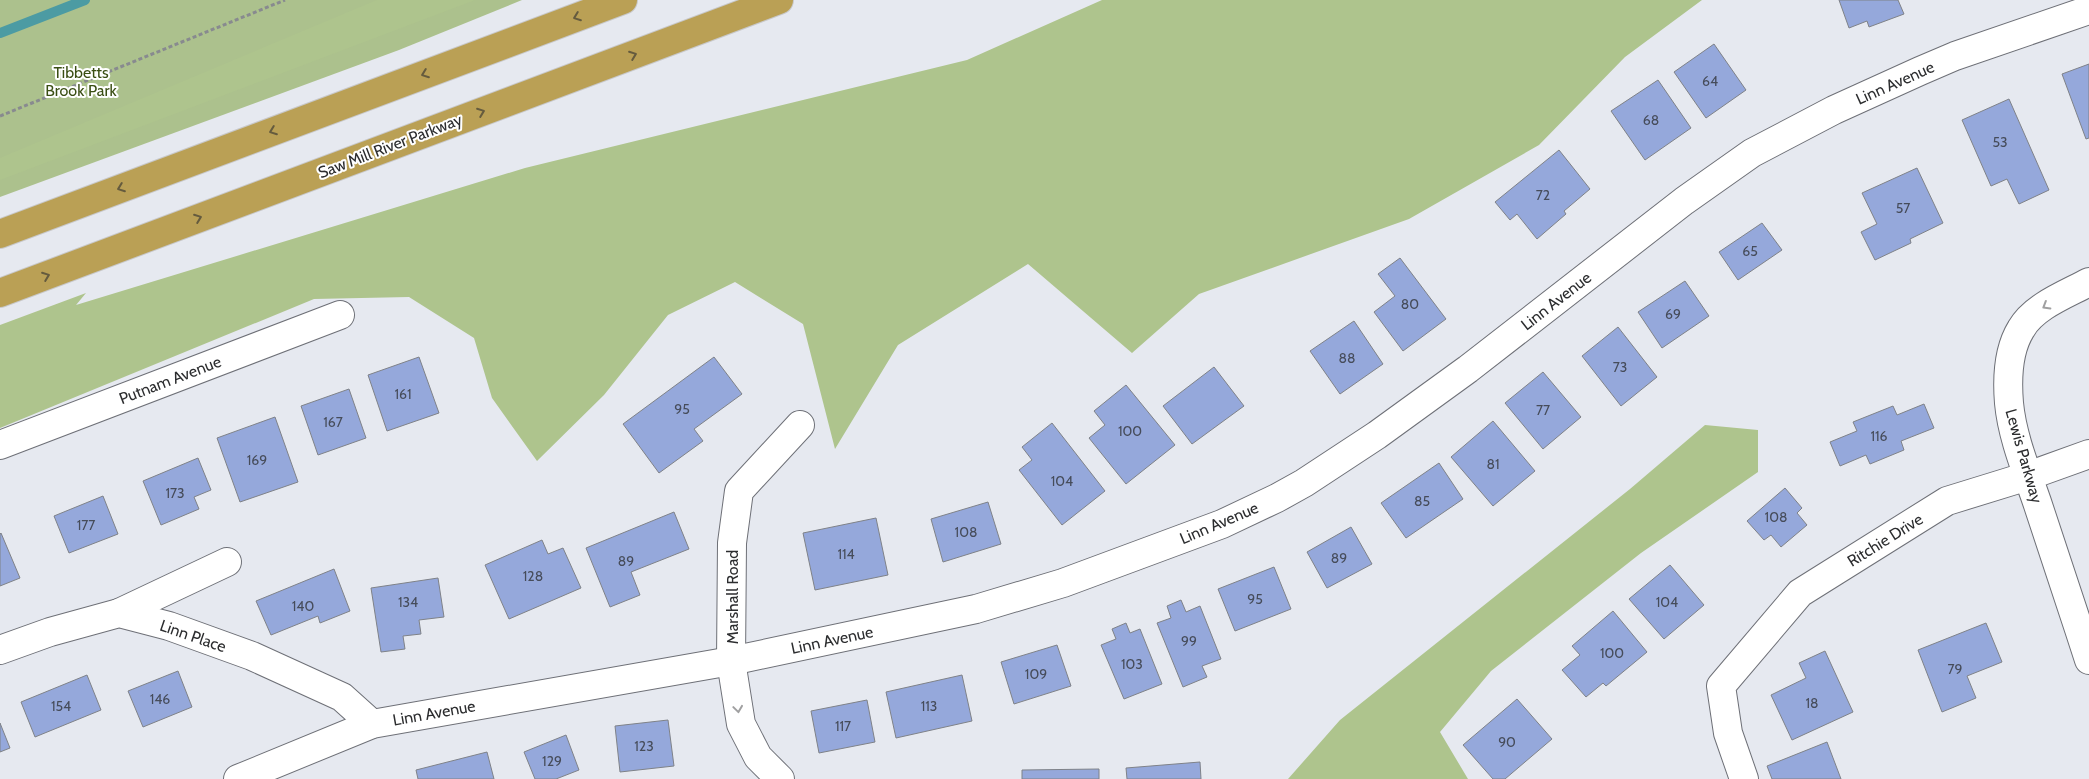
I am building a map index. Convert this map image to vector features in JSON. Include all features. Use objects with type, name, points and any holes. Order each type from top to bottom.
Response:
[{"type":"highway","points":[[0,234],[623,0]]},
{"type":"highway","name":"Saw Mill River Parkway","points":[[0,293],[780,0]]},
{"type":"street","name":"Linn Avenue","points":[[238,779],[372,724],[731,661],[967,611],[1021,597],[1222,524],[1277,498],[1331,466],[1414,409],[1684,201],[1752,153],[1834,110],[1920,71],[1964,53],[2089,10]]},
{"type":"street","name":"Lewis Parkway","points":[[2089,282],[2048,305],[2027,320],[2020,329],[2010,362],[2009,403],[2028,476],[2089,660]]},
{"type":"street","name":"Putnam Avenue","points":[[0,445],[340,315]]},
{"type":"street","name":"Marshall Road","points":[[780,779],[758,757],[741,724],[731,661],[732,543],[739,492],[800,425]]},
{"type":"street","name":"Ritchie Drive","points":[[1744,779],[1728,733],[1721,686],[1800,593],[1946,501],[2028,476],[2089,454]]},
{"type":"street","points":[[0,650],[50,632],[119,613],[227,562]]},
{"type":"street","name":"Linn Place","points":[[119,613],[168,626],[252,656],[342,697],[372,724]]},
{"type":"path","points":[[0,116],[285,0]]},
{"type":"green space","name":"Tibbetts Brook Park","points":[[0,0],[522,0],[399,50],[0,197]]},
{"type":"green space","points":[[377,0],[475,0],[0,180],[0,158]]},
{"type":"green space","points":[[1102,0],[1702,0],[1625,57],[1539,145],[1409,219],[1199,294],[1132,353],[1028,264],[898,345],[835,449],[803,324],[735,282],[668,315],[604,395],[537,461],[492,398],[474,338],[409,297],[314,299],[0,428],[0,325],[86,293],[76,305],[525,168],[967,60]]},
{"type":"green space","points":[[1705,425],[1758,430],[1758,472],[1641,553],[1491,671],[1440,732],[1468,779],[1288,779],[1340,720],[1630,489]]},
{"type":"building","points":[[1839,0],[1898,0],[1904,14],[1869,27],[1867,21],[1849,28]]},
{"type":"building","points":[[1714,44],[1746,90],[1706,118],[1674,72]]},
{"type":"building","points":[[2089,64],[2089,138],[2086,139],[2062,74]]},
{"type":"building","points":[[1658,80],[1691,128],[1645,160],[1611,111]]},
{"type":"building","points":[[2009,99],[2049,190],[2019,204],[2007,179],[1991,186],[1962,120]]},
{"type":"building","points":[[1559,150],[1590,189],[1564,211],[1566,214],[1537,239],[1517,214],[1510,220],[1495,202]]},
{"type":"building","points":[[1917,168],[1943,223],[1910,239],[1911,243],[1875,260],[1861,232],[1877,224],[1862,193]]},
{"type":"building","points":[[1762,223],[1782,250],[1738,280],[1719,252]]},
{"type":"building","points":[[1400,258],[1446,319],[1403,351],[1374,312],[1395,296],[1378,274]]},
{"type":"building","points":[[1685,281],[1709,316],[1662,348],[1638,312]]},
{"type":"building","points":[[1354,321],[1383,364],[1340,394],[1310,351]]},
{"type":"building","points":[[1618,327],[1657,377],[1621,406],[1582,356]]},
{"type":"building","points":[[419,357],[439,413],[387,431],[368,375]]},
{"type":"building","points":[[714,357],[742,394],[694,429],[703,441],[659,473],[623,424]]},
{"type":"building","points":[[1214,367],[1244,406],[1192,444],[1163,406]]},
{"type":"building","points":[[1543,372],[1581,417],[1543,449],[1505,403]]},
{"type":"building","points":[[1126,385],[1175,445],[1126,484],[1089,438],[1105,425],[1094,411]]},
{"type":"building","points":[[349,389],[366,438],[318,455],[301,406]]},
{"type":"building","points":[[1924,404],[1934,428],[1901,441],[1904,450],[1870,464],[1866,455],[1840,466],[1830,442],[1857,431],[1853,422],[1893,406],[1897,415]]},
{"type":"building","points":[[275,417],[298,482],[240,502],[217,438]]},
{"type":"building","points":[[1493,421],[1535,471],[1493,506],[1451,457]]},
{"type":"building","points":[[1052,423],[1105,491],[1062,525],[1019,470],[1032,460],[1022,447]]},
{"type":"building","points":[[198,458],[211,490],[194,497],[199,509],[161,525],[143,481]]},
{"type":"building","points":[[1439,463],[1463,499],[1406,538],[1381,503]]},
{"type":"building","points":[[1785,488],[1802,508],[1797,513],[1807,525],[1781,547],[1771,535],[1764,540],[1747,521]]},
{"type":"building","points":[[103,496],[118,534],[69,553],[54,516]]},
{"type":"building","points":[[988,502],[1001,544],[943,562],[931,519]]},
{"type":"building","points":[[674,512],[689,549],[631,572],[640,595],[610,607],[586,548]]},
{"type":"building","points":[[876,518],[888,575],[815,590],[803,533]]},
{"type":"building","points":[[1351,527],[1372,564],[1327,588],[1307,552]]},
{"type":"building","points":[[0,534],[20,578],[0,586]]},
{"type":"building","points":[[542,540],[548,554],[563,548],[581,588],[509,619],[485,565]]},
{"type":"building","points":[[1670,565],[1704,605],[1664,639],[1629,599]]},
{"type":"building","points":[[1274,567],[1291,609],[1235,631],[1218,589]]},
{"type":"building","points":[[334,569],[350,611],[320,623],[318,616],[271,635],[256,601]]},
{"type":"building","points":[[438,578],[444,617],[419,620],[421,634],[403,636],[405,649],[381,652],[371,588]]},
{"type":"building","points":[[1181,600],[1186,612],[1200,606],[1221,659],[1202,666],[1207,677],[1183,687],[1157,623],[1171,618],[1167,606]]},
{"type":"building","points":[[1613,611],[1647,652],[1606,686],[1603,683],[1586,697],[1562,670],[1580,655],[1572,646]]},
{"type":"building","points":[[1126,623],[1130,633],[1140,629],[1162,684],[1124,699],[1101,645],[1116,639],[1112,629]]},
{"type":"building","points":[[1986,623],[2002,662],[1967,676],[1976,698],[1942,712],[1918,650]]},
{"type":"building","points":[[1057,645],[1071,686],[1014,704],[1001,662]]},
{"type":"building","points":[[1825,651],[1853,712],[1792,740],[1771,695],[1806,678],[1799,663]]},
{"type":"building","points":[[178,671],[192,707],[143,727],[128,691]]},
{"type":"building","points":[[87,675],[101,710],[35,737],[21,702]]},
{"type":"building","points":[[962,675],[972,721],[896,738],[886,692]]},
{"type":"building","points":[[1517,699],[1552,739],[1505,779],[1493,779],[1463,745]]},
{"type":"building","points":[[867,700],[875,742],[819,753],[811,711]]},
{"type":"building","points":[[668,720],[674,766],[620,772],[615,726]]},
{"type":"building","points":[[0,723],[10,748],[0,752]]},
{"type":"building","points":[[566,735],[579,770],[556,779],[535,779],[524,752]]},
{"type":"building","points":[[1827,742],[1841,779],[1772,779],[1767,766]]},
{"type":"building","points":[[487,752],[494,779],[418,779],[416,770]]},
{"type":"building","points":[[1200,762],[1201,779],[1127,779],[1126,768]]},
{"type":"building","points":[[1099,769],[1099,779],[1022,779],[1022,770]]},
{"type":"waterway","points":[[0,33],[85,0]]}]
